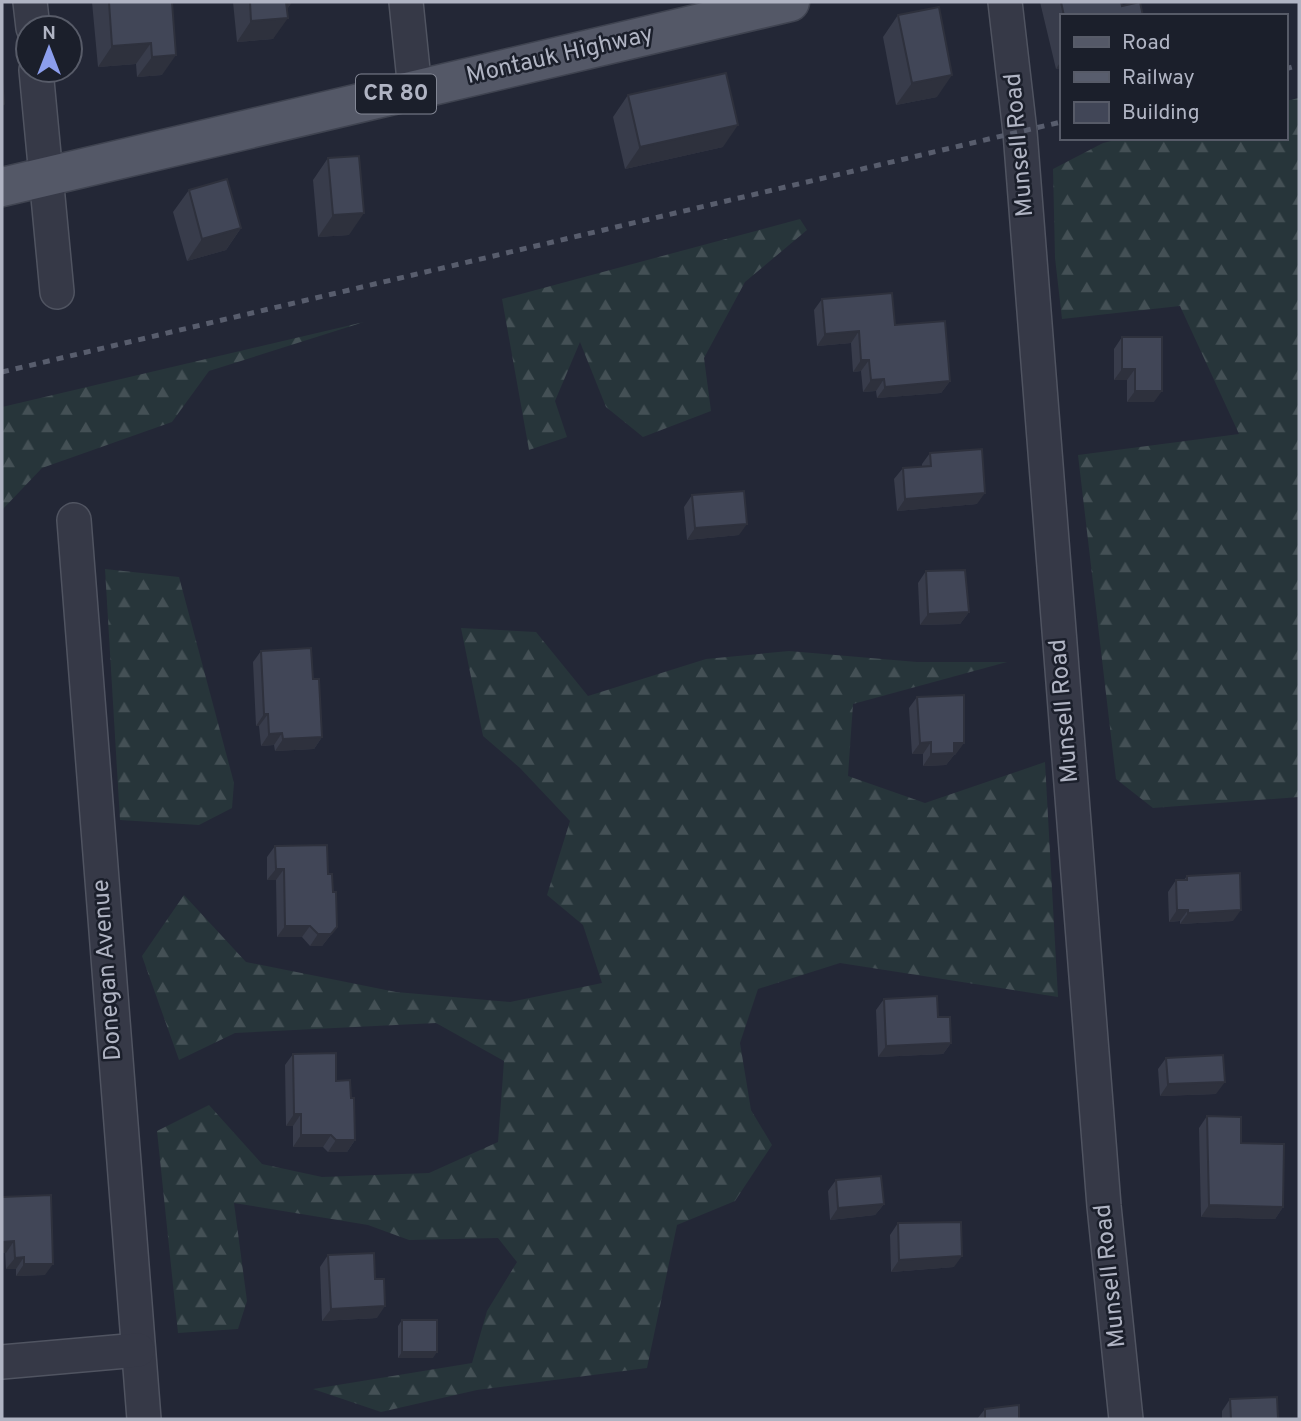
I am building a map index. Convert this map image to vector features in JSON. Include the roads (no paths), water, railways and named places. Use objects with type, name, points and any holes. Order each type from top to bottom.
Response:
[{"type":"main road","name":"Montauk Highway","points":[[2,187],[778,3]]},
{"type":"street","points":[[405,2],[415,90]]},
{"type":"street","name":"Munsell Road","points":[[1005,2],[1020,132],[1103,1197],[1126,1419]]},
{"type":"street","points":[[37,84],[57,292]]},
{"type":"street","name":"Donegan Avenue","points":[[74,520],[144,1419]]},
{"type":"street","points":[[2,1362],[138,1350]]},
{"type":"railway","points":[[1287,68],[1299,65]]},
{"type":"railway","points":[[2,372],[1060,122]]}]
